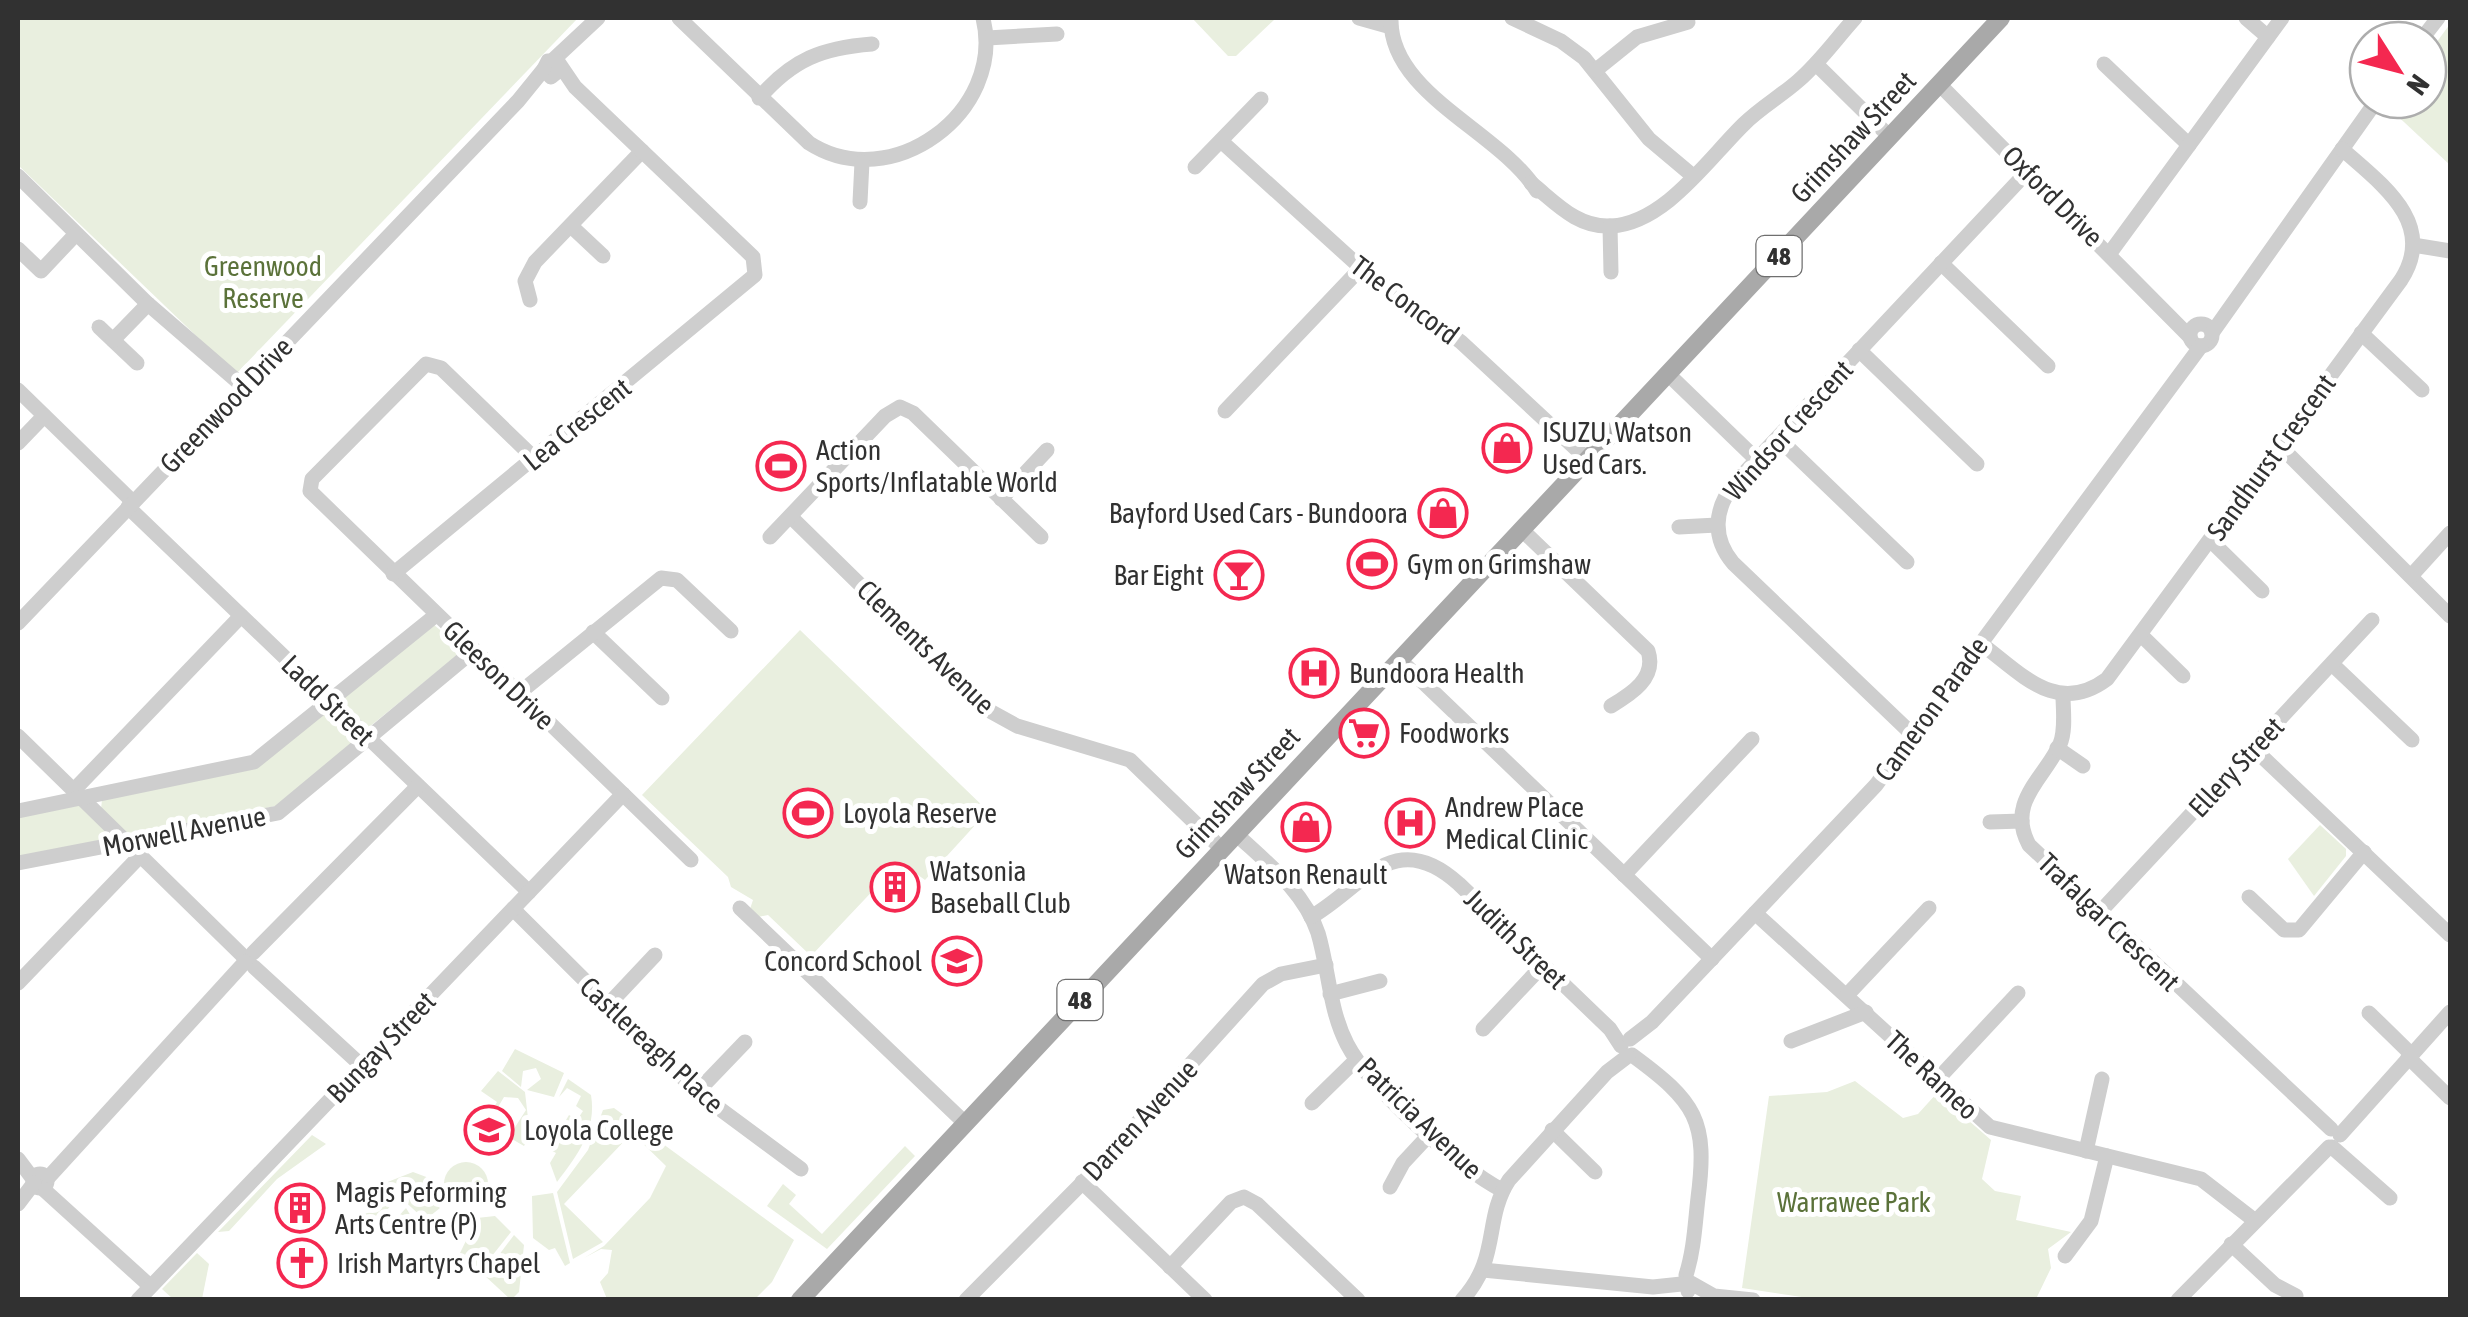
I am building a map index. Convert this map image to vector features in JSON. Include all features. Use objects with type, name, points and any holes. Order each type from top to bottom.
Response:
[{"type":"main road","name":"Grimshaw Street","points":[[800,1300],[2001,18]]},
{"type":"street","name":"Greenwood Drive","points":[[18,622],[518,101],[554,70],[598,18]]},
{"type":"street","points":[[679,18],[760,98],[820,150],[862,162],[890,159],[914,150],[954,117],[981,77],[987,38],[983,18]]},
{"type":"street","points":[[1359,18],[1390,22]]},
{"type":"street","points":[[1367,18],[1390,22]]},
{"type":"street","points":[[1512,18],[1561,42],[1596,70],[1642,131],[1693,176]]},
{"type":"street","points":[[2246,18],[2268,37]]},
{"type":"street","points":[[2110,253],[2282,18]]},
{"type":"street","points":[[1390,22],[1398,54],[1424,87],[1504,152],[1569,214],[1610,229],[1640,218],[1674,193],[1754,114],[1812,67],[1850,20]]},
{"type":"street","points":[[1596,70],[1637,37],[1688,22]]},
{"type":"street","points":[[987,38],[1056,34]]},
{"type":"street","points":[[760,98],[786,69],[807,56],[829,48],[872,44]]},
{"type":"street","points":[[2104,64],[2189,145]]},
{"type":"street","points":[[1812,67],[1890,138]]},
{"type":"street","name":"Lea Crescent","points":[[392,574],[764,271],[554,70]]},
{"type":"street","name":"Oxford Drive","points":[[1939,84],[2166,309],[2199,334]]},
{"type":"street","points":[[1195,167],[1261,99]]},
{"type":"street","name":"Cameron Parade","points":[[1462,1300],[1486,1265],[1502,1190],[1552,1130],[1876,785],[2180,370],[2199,334],[2230,301],[2362,120]]},
{"type":"street","name":"The Concord","points":[[1221,141],[1361,268],[1461,342],[1588,459]]},
{"type":"street","points":[[2342,148],[2400,204],[2410,221],[2413,246],[2450,251]]},
{"type":"street","points":[[530,300],[527,275],[642,151]]},
{"type":"street","points":[[860,202],[862,162]]},
{"type":"street","name":"Windsor Crescent","points":[[1912,735],[1733,563],[1722,546],[1717,525],[1728,492],[2028,172]]},
{"type":"street","points":[[18,176],[240,390]]},
{"type":"street","points":[[571,226],[604,256]]},
{"type":"street","points":[[1610,229],[1611,272]]},
{"type":"street","points":[[18,249],[47,277],[75,234]]},
{"type":"street","name":"Sandhurst Crescent","points":[[2063,695],[2084,692],[2107,679],[2406,271],[2413,246]]},
{"type":"street","points":[[1941,263],[2048,366]]},
{"type":"street","points":[[1226,411],[1361,268]]},
{"type":"street","points":[[113,340],[148,304]]},
{"type":"street","points":[[99,327],[137,364]]},
{"type":"street","points":[[2361,333],[2422,390]]},
{"type":"street","points":[[1859,350],[1977,464]]},
{"type":"street","name":"Gleeson Drive","points":[[534,458],[430,357],[303,488],[691,860]]},
{"type":"street","points":[[1668,374],[1757,460]]},
{"type":"street","name":"Ladd Street","points":[[18,390],[241,616],[529,892]]},
{"type":"street","points":[[770,537],[885,416],[900,407],[913,413],[1041,537]]},
{"type":"street","points":[[18,443],[44,416]]},
{"type":"street","points":[[1778,438],[1907,562]]},
{"type":"street","points":[[2279,445],[2450,616]]},
{"type":"street","points":[[1001,498],[1047,450]]},
{"type":"street","name":"Clements Avenue","points":[[791,517],[988,710],[1017,726],[1130,760],[1222,849]]},
{"type":"street","points":[[1679,527],[1717,525]]},
{"type":"street","points":[[1522,530],[1648,652],[1651,665],[1646,678],[1610,706]]},
{"type":"street","points":[[2411,576],[2450,534]]},
{"type":"street","points":[[2210,540],[2262,591]]},
{"type":"street","points":[[518,694],[655,581],[668,576],[731,631]]},
{"type":"street","points":[[78,794],[241,616]]},
{"type":"street","name":"Morwell Avenue","points":[[18,811],[78,794],[254,762],[436,616]]},
{"type":"street","name":"Ellery Street","points":[[2099,913],[2372,620]]},
{"type":"street","points":[[593,632],[662,698]]},
{"type":"street","points":[[2141,634],[2182,676]]},
{"type":"street","points":[[1978,646],[2045,691],[2063,695]]},
{"type":"street","name":"Morwell Avenue","points":[[18,863],[278,813],[473,651]]},
{"type":"street","points":[[1400,660],[1712,959]]},
{"type":"street","points":[[2332,664],[2412,740]]},
{"type":"street","name":"Trafalgar Crescent","points":[[2063,695],[2062,733],[2057,748],[2025,795],[2022,821],[2035,853],[2307,1111],[2390,1198]]},
{"type":"street","points":[[18,736],[362,1066]]},
{"type":"street","points":[[1624,875],[1752,738]]},
{"type":"street","points":[[2057,748],[2084,766]]},
{"type":"street","points":[[2254,748],[2450,935]]},
{"type":"street","points":[[18,1204],[418,786]]},
{"type":"street","name":"Bungay Street","points":[[138,1300],[623,794]]},
{"type":"street","points":[[1990,822],[2022,821]]},
{"type":"street","name":"Patricia Avenue","points":[[1236,834],[1291,887],[1311,917],[1326,965],[1330,994],[1356,1060],[1476,1176],[1502,1190]]},
{"type":"street","points":[[2249,897],[2284,930],[2299,930],[2364,852]]},
{"type":"street","points":[[18,984],[140,855]]},
{"type":"street","name":"Judith Street","points":[[1311,917],[1374,869],[1392,863],[1422,863],[1451,877],[1629,1047],[1686,1104],[1702,1135],[1688,1286]]},
{"type":"street","points":[[740,908],[965,1123]]},
{"type":"street","points":[[1847,995],[1930,908]]},
{"type":"street","name":"Castlereagh Place","points":[[514,909],[697,1092],[801,1170]]},
{"type":"street","name":"The Rameo","points":[[1758,910],[1990,1128],[2202,1179],[2252,1222]]},
{"type":"street","points":[[607,1006],[656,955]]},
{"type":"street","name":"Darren Avenue","points":[[966,1300],[1082,1182],[1263,984],[1282,974],[1326,965]]},
{"type":"street","points":[[1483,1029],[1543,965]]},
{"type":"street","points":[[1330,994],[1380,981]]},
{"type":"street","points":[[1937,1080],[2018,993]]},
{"type":"street","points":[[1791,1041],[1866,1012]]},
{"type":"street","points":[[2178,1300],[2450,1012]]},
{"type":"street","points":[[2369,1013],[2450,1098]]},
{"type":"street","points":[[697,1092],[745,1042]]},
{"type":"street","points":[[1312,1103],[1356,1060]]},
{"type":"street","points":[[2086,1151],[2102,1080]]},
{"type":"street","points":[[1552,1130],[1596,1172]]},
{"type":"street","points":[[1390,1186],[1403,1163],[1430,1134]]},
{"type":"street","points":[[2065,1256],[2090,1220],[2107,1156]]},
{"type":"street","points":[[19,1161],[150,1286]]},
{"type":"street","points":[[1082,1182],[1204,1300]]},
{"type":"street","points":[[1170,1267],[1231,1202],[1244,1197],[1257,1204],[1358,1300]]},
{"type":"street","points":[[2231,1244],[2275,1285],[2296,1296]]},
{"type":"street","points":[[1486,1265],[1653,1288],[1688,1286],[1717,1299],[1753,1300]]},
{"type":"street","points":[[1604,1300],[1606,1282]]},
{"type":"green space","name":"Greenwood Reserve","points":[[18,18],[578,18],[236,374],[18,165]]},
{"type":"green space","points":[[1192,18],[1276,18],[1236,56],[1228,56]]},
{"type":"green space","points":[[2450,24],[2450,165],[2402,120],[2448,120]]},
{"type":"green space","points":[[434,625],[460,646],[460,653],[368,728],[344,706],[344,697]]},
{"type":"green space","name":"Loyola Reserve","points":[[800,630],[988,811],[925,880],[900,862],[811,956],[768,915],[758,917],[750,909],[753,900],[731,887],[728,877],[642,795]]},
{"type":"green space","points":[[326,711],[357,736],[357,743],[285,804],[130,836],[101,809],[102,800],[244,769]]},
{"type":"green space","points":[[79,804],[112,837],[18,860],[18,815]]},
{"type":"green space","points":[[2320,825],[2346,849],[2346,856],[2314,896],[2288,859]]},
{"type":"green space","points":[[515,1049],[564,1073],[554,1097],[527,1090],[541,1079],[536,1068],[523,1071],[521,1087],[502,1071]]},
{"type":"green space","points":[[498,1071],[525,1092],[530,1136],[524,1146],[505,1135],[512,1132],[526,1110],[518,1098],[504,1097],[491,1119],[492,1127],[485,1123],[497,1102],[481,1091]]},
{"type":"green space","points":[[568,1079],[591,1095],[591,1120],[578,1152],[557,1182],[550,1163],[556,1153],[549,1149],[569,1115],[577,1120],[583,1111],[576,1106],[581,1096],[567,1088],[559,1097]]},
{"type":"green space","name":"Warrawee Park","points":[[1855,1081],[1903,1118],[1918,1114],[1937,1093],[1991,1140],[1982,1179],[1995,1191],[2021,1196],[2016,1220],[2071,1232],[2048,1249],[2051,1268],[2036,1299],[1822,1300],[1742,1288],[1769,1096],[1827,1092]]},
{"type":"green space","points":[[614,1108],[794,1240],[772,1282],[755,1299],[607,1299],[600,1282],[608,1273],[612,1250],[601,1249],[584,1258],[604,1246],[650,1198],[666,1166],[632,1133],[564,1204],[603,1242],[573,1259],[557,1192],[588,1150],[603,1110]]},
{"type":"green space","points":[[312,1135],[326,1144],[277,1179],[229,1231],[218,1232]]},
{"type":"green space","points":[[905,1146],[915,1156],[827,1249],[767,1206],[783,1184],[796,1195],[789,1204],[822,1234]]},
{"type":"green space","points":[[466,1162],[482,1168],[488,1184],[482,1200],[466,1206],[450,1200],[444,1184],[450,1168]]},
{"type":"green space","points":[[413,1172],[429,1178],[427,1197],[440,1208],[425,1220],[385,1183]]},
{"type":"green space","points":[[381,1186],[396,1199],[387,1210],[397,1218],[406,1208],[414,1221],[351,1228],[348,1224],[357,1215],[373,1212]]},
{"type":"green space","points":[[553,1193],[570,1263],[565,1266],[555,1248],[549,1250],[533,1238],[532,1196]]},
{"type":"green space","points":[[495,1216],[511,1232],[480,1271],[460,1253],[477,1218]]},
{"type":"green space","points":[[514,1235],[524,1245],[519,1292],[511,1300],[484,1275]]},
{"type":"green space","points":[[197,1253],[209,1264],[202,1299],[173,1299],[162,1289]]},
{"type":"place","name":"ISUZU, Watson Used Cars.","points":[[1507,448]]},
{"type":"place","name":"Action Sports/Inflatable World","points":[[781,466]]},
{"type":"place","name":"Bayford Used Cars - Bundoora","points":[[1443,513]]},
{"type":"place","name":"Gym on Grimshaw","points":[[1372,564]]},
{"type":"place","name":"Bar Eight","points":[[1239,575]]},
{"type":"place","name":"Bundoora Health","points":[[1314,673]]},
{"type":"place","name":"Foodworks","points":[[1364,733]]},
{"type":"place","name":"Loyola Reserve","points":[[808,813]]},
{"type":"place","name":"Andrew Place Medical Clinic","points":[[1410,823]]},
{"type":"place","name":"Watson Renault","points":[[1306,827]]},
{"type":"place","name":"Watsonia Baseball Club","points":[[895,887]]},
{"type":"place","name":"Concord School","points":[[957,961]]},
{"type":"place","name":"Loyola College","points":[[489,1130]]},
{"type":"place","name":"Magis Peforming Arts Centre (P)","points":[[300,1208]]},
{"type":"place","name":"Irish Martyrs Chapel","points":[[302,1263]]}]
